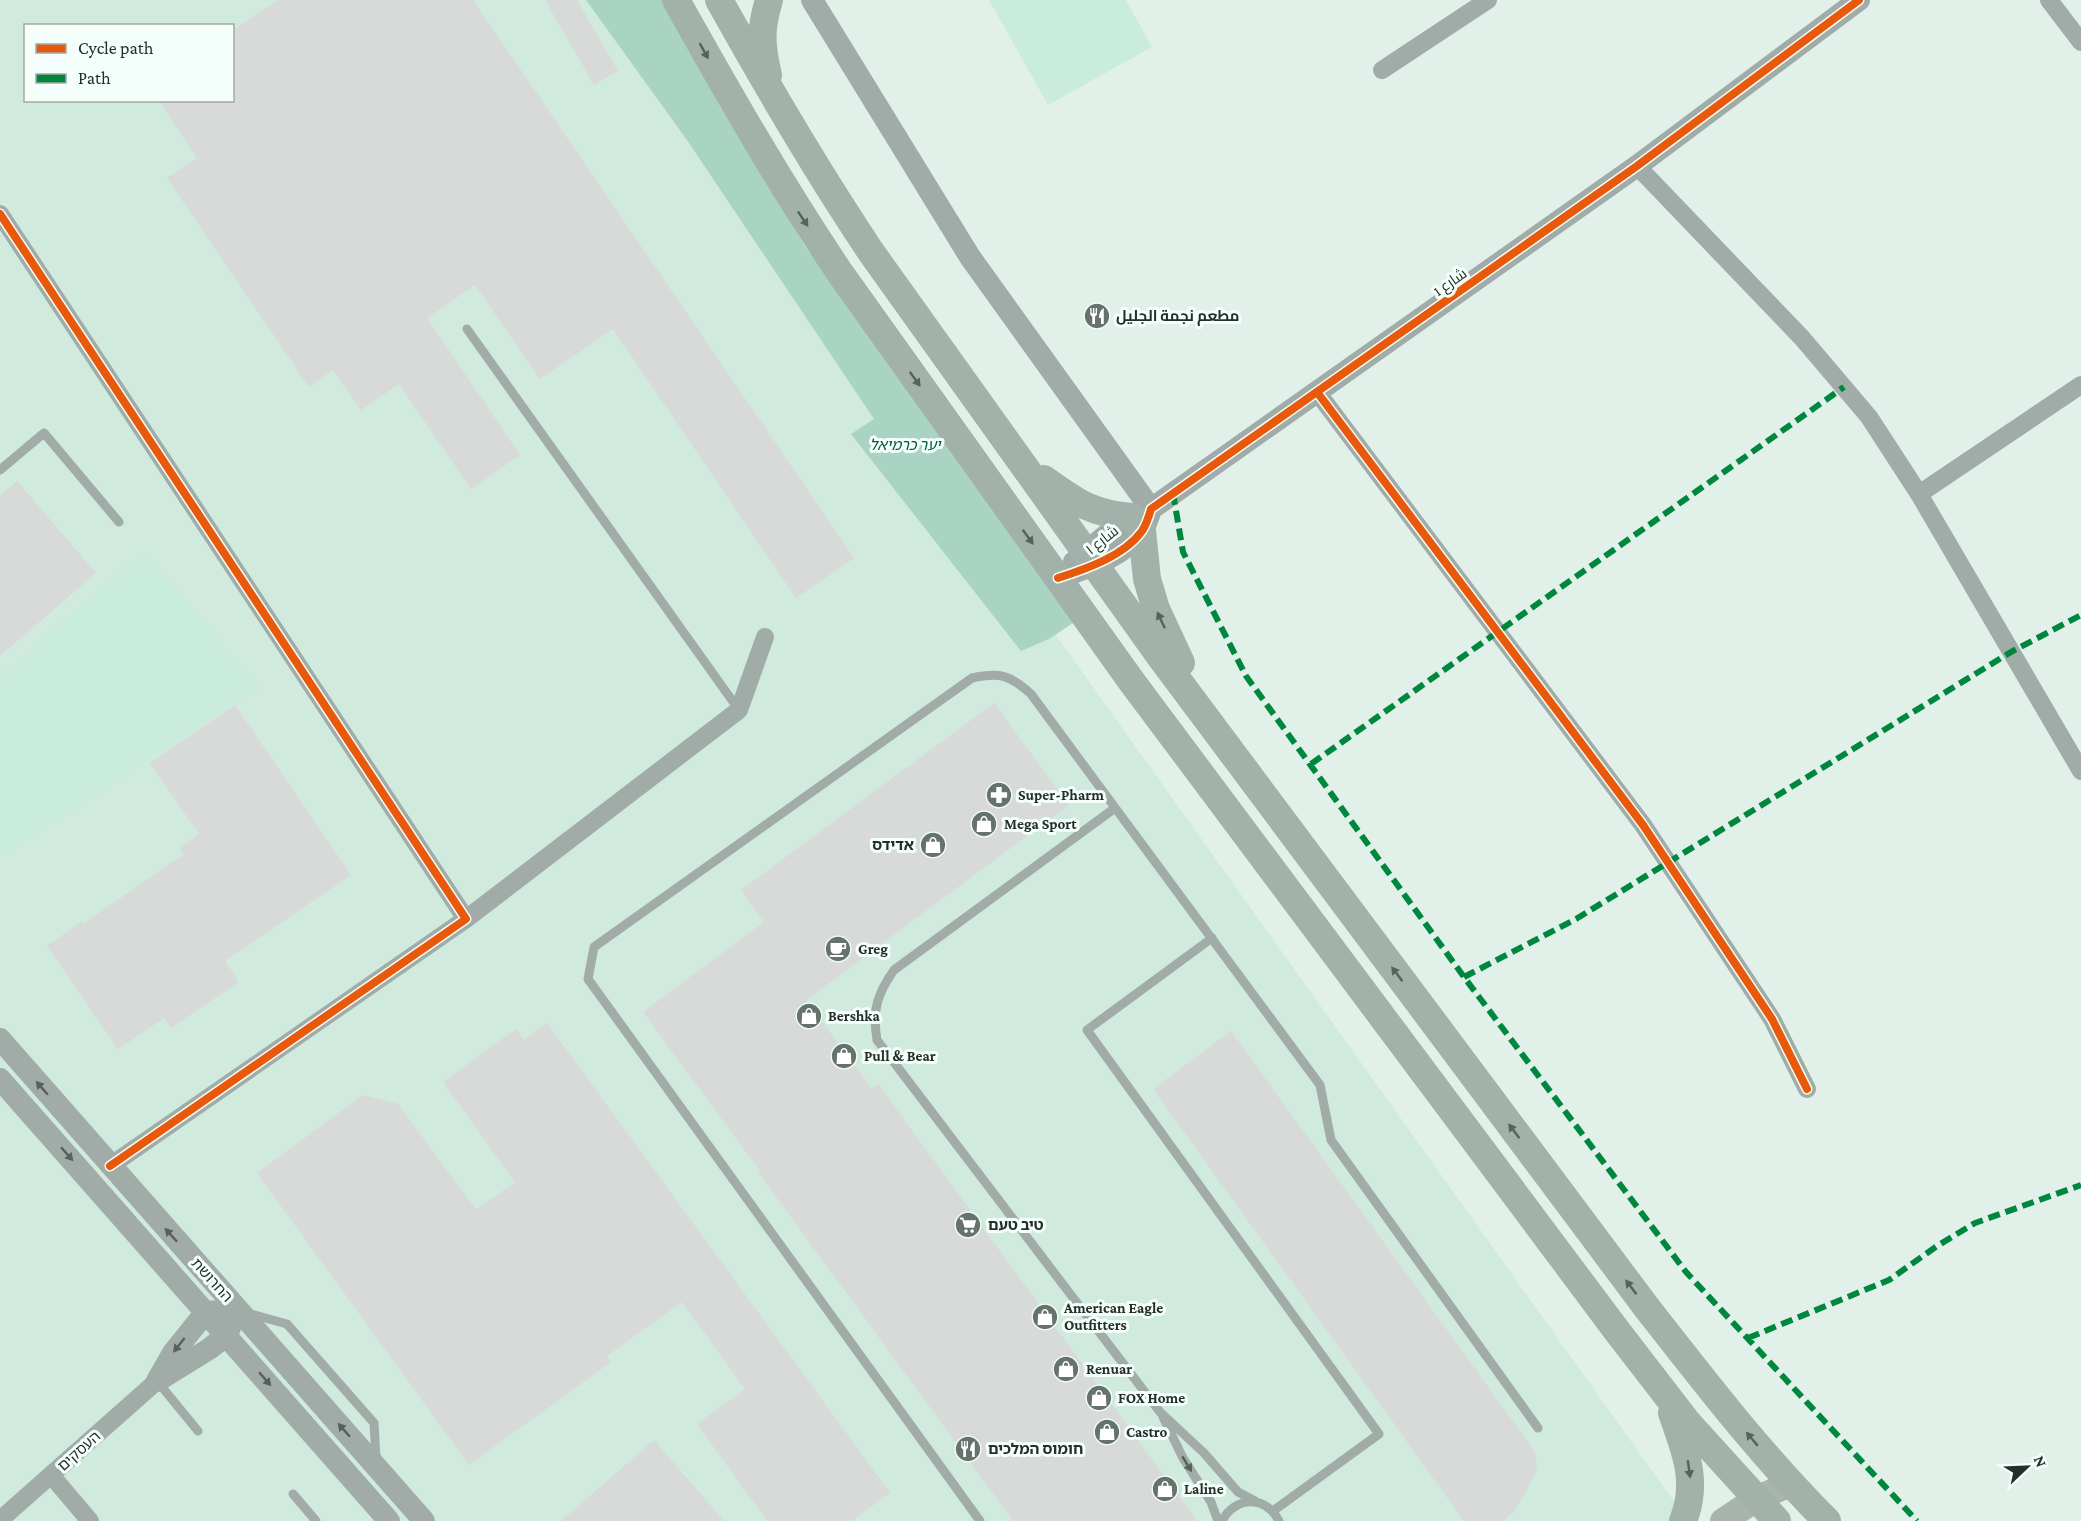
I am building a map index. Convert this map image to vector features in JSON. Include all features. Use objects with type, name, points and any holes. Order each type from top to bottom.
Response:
[{"type":"highway","points":[[675,0],[793,204],[1058,578],[1211,788],[1617,1331],[1688,1423],[1766,1514]]},
{"type":"highway","points":[[719,0],[825,183],[871,252],[1202,712],[1647,1308],[1790,1484],[1827,1521]]},
{"type":"highway","points":[[769,0],[762,22],[762,50],[772,94]]},
{"type":"highway","points":[[1022,462],[1084,506],[1105,514],[1142,519],[1146,579],[1156,609],[1202,712]]},
{"type":"highway","points":[[1666,1394],[1688,1457],[1691,1483],[1690,1504],[1683,1521]]},
{"type":"main road","points":[[1723,1521],[1766,1514],[1790,1484]]},
{"type":"street","points":[[812,0],[970,257],[1142,519]]},
{"type":"street","points":[[1382,70],[1488,0]]},
{"type":"street","name":"شارع 1","points":[[1058,578],[1090,558],[1122,549],[1142,519],[1637,166],[1858,0]]},
{"type":"street","points":[[2049,0],[2081,42]]},
{"type":"street","points":[[1637,166],[1802,338],[1869,417],[1919,494],[2081,771]]},
{"type":"street","points":[[0,214],[466,919]]},
{"type":"street","points":[[1919,494],[2081,385]]},
{"type":"street","points":[[1317,392],[1643,825],[1772,1019],[1807,1089]]},
{"type":"street","points":[[110,1166],[466,919],[739,710],[765,637]]},
{"type":"street","name":"החרושת","points":[[0,1039],[376,1467],[418,1518]]},
{"type":"street","name":"החרושת","points":[[0,1079],[389,1521]]},
{"type":"street","points":[[238,1310],[226,1335],[209,1349],[157,1381],[173,1353],[206,1312],[238,1310]]},
{"type":"street","name":"העסקים","points":[[0,1520],[157,1381]]},
{"type":"street","points":[[51,1475],[90,1521]]},
{"type":"lane","points":[[467,329],[739,710]]},
{"type":"lane","points":[[0,470],[44,433],[119,522]]},
{"type":"lane","points":[[980,1521],[588,979],[594,947],[972,678],[990,674],[1013,678],[1031,694],[1320,1085],[1331,1140],[1538,1428]]},
{"type":"lane","points":[[1115,808],[894,970],[882,987],[874,1023],[878,1040],[1160,1412],[1204,1453],[1238,1492],[1273,1511],[1279,1521]]},
{"type":"lane","points":[[1212,938],[1088,1030],[1379,1434],[1273,1511]]},
{"type":"lane","points":[[157,1381],[198,1431]]},
{"type":"lane","points":[[1160,1412],[1183,1458],[1220,1521],[1234,1506],[1255,1501]]},
{"type":"lane","points":[[293,1494],[316,1521]]},
{"type":"shaded area","points":[[0,0],[614,0],[672,97],[1688,1521],[0,1521]]},
{"type":"shaded area","points":[[989,0],[1126,0],[1152,47],[1048,105]]},
{"type":"shaded area","points":[[144,553],[259,687],[0,857],[0,676]]},
{"type":"green space","name":"יער כרמיאל","points":[[586,0],[665,0],[804,245],[1076,621],[1049,639],[1021,651],[851,434],[874,419],[687,140]]},
{"type":"building","points":[[278,0],[473,0],[854,558],[796,598],[613,329],[540,379],[475,285],[427,318],[520,455],[471,489],[399,384],[361,410],[333,370],[309,387],[167,178],[197,158],[159,102],[234,102],[234,30]]},
{"type":"building","points":[[545,0],[577,0],[618,71],[594,85]]},
{"type":"building","points":[[17,481],[96,573],[0,656],[0,496]]},
{"type":"building","points":[[994,703],[1069,805],[806,1000],[872,1089],[878,1084],[1197,1521],[1013,1521],[643,1012],[764,922],[741,890]]},
{"type":"building","points":[[235,705],[351,875],[225,961],[239,982],[171,1028],[164,1018],[118,1049],[47,946],[82,921],[83,924],[184,854],[180,848],[199,834],[150,763]]},
{"type":"building","points":[[547,1023],[890,1493],[852,1521],[767,1521],[697,1424],[745,1389],[682,1302],[607,1356],[611,1362],[469,1465],[257,1173],[363,1095],[398,1104],[476,1210],[515,1182],[443,1082],[516,1029],[524,1040]]},
{"type":"building","points":[[1231,1031],[1535,1452],[1537,1470],[1516,1509],[1504,1521],[1464,1521],[1153,1089]]},
{"type":"building","points":[[654,1440],[724,1521],[561,1521]]},
{"type":"marked path","points":[[1311,764],[1844,387]]},
{"type":"marked path","points":[[1173,493],[1183,552],[1246,676],[1464,977],[1686,1272],[1917,1521]]},
{"type":"marked path","points":[[1464,977],[1576,919],[2011,652],[2081,615]]},
{"type":"marked path","points":[[1748,1338],[1889,1280],[1937,1246],[1975,1223],[2081,1185]]},
{"type":"cycle path","name":"شارع ١","points":[[1058,578],[1092,566],[1125,548],[1142,531],[1151,509],[1637,166],[1859,0]]},
{"type":"cycle path","points":[[0,214],[466,919],[110,1166]]},
{"type":"cycle path","points":[[1317,392],[1643,825],[1772,1019],[1807,1089]]},
{"type":"place","name":"مطعم نجمة الجليل","points":[[1097,316]]},
{"type":"place","name":"Super-Pharm","points":[[999,795]]},
{"type":"place","name":"Mega Sport","points":[[984,824]]},
{"type":"place","name":"אדידס","points":[[933,845]]},
{"type":"place","name":"Greg","points":[[838,949]]},
{"type":"place","name":"Bershka","points":[[809,1016]]},
{"type":"place","name":"Pull & Bear","points":[[844,1056]]},
{"type":"place","name":"טיב טעם","points":[[968,1225]]},
{"type":"place","name":"American Eagle Outfitters","points":[[1045,1317]]},
{"type":"place","name":"Renuar","points":[[1066,1369]]},
{"type":"place","name":"FOX Home","points":[[1099,1398]]},
{"type":"place","name":"Castro","points":[[1107,1432]]},
{"type":"place","name":"חומוס המלכים","points":[[968,1449]]},
{"type":"place","name":"Laline","points":[[1165,1489]]}]
